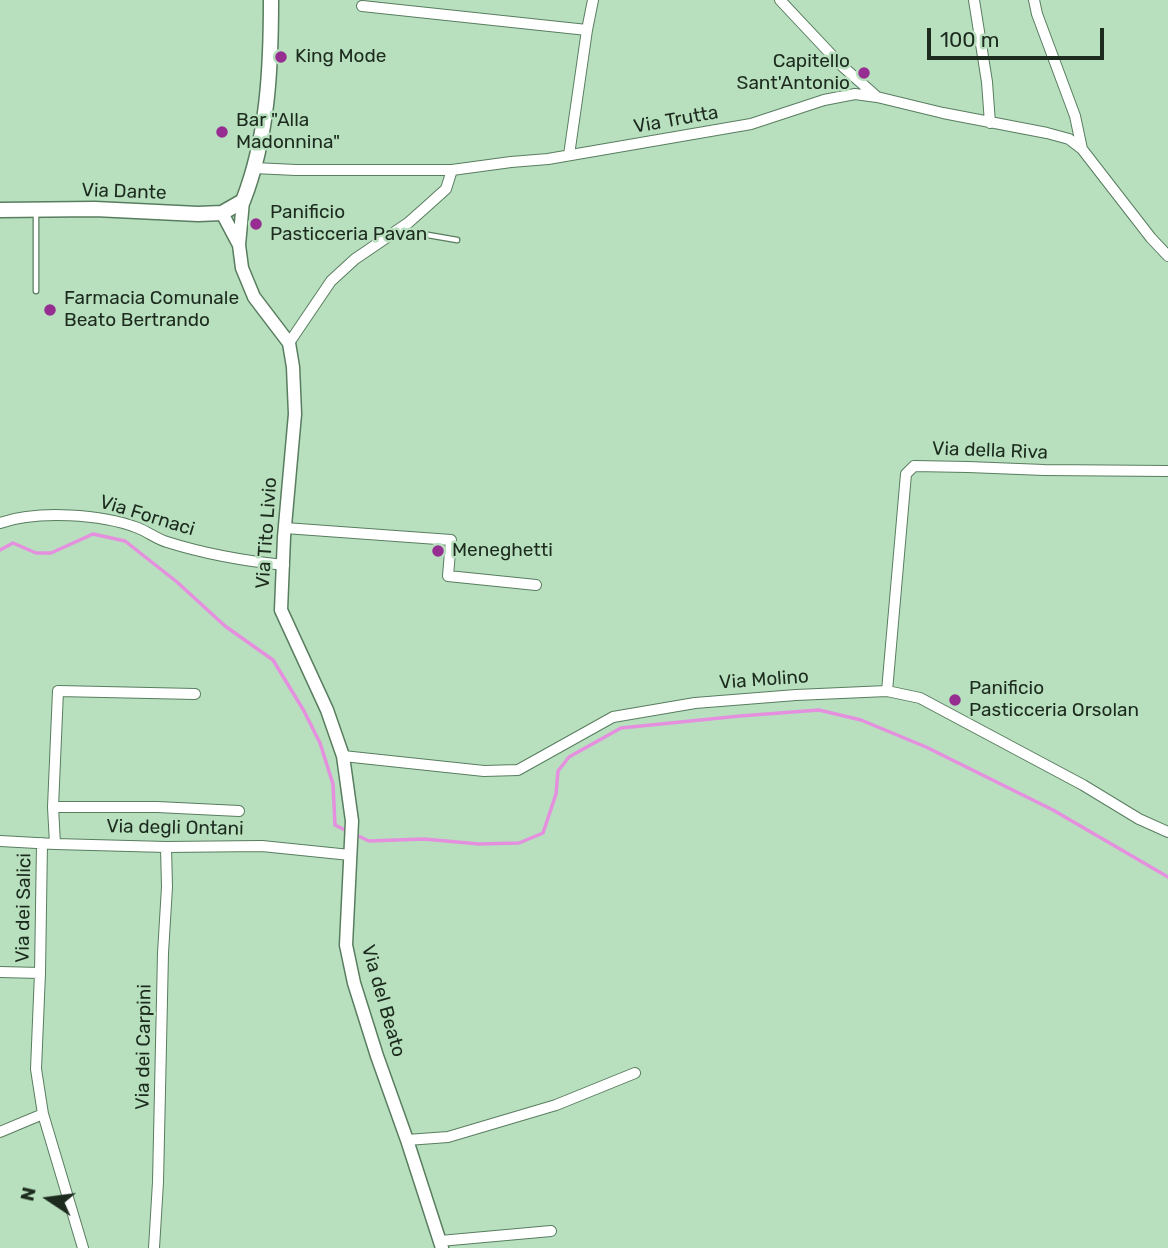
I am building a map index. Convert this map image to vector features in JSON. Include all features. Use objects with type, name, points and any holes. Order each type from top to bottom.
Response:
[{"type":"main road","points":[[243,201],[254,168],[267,102],[271,0]]},
{"type":"main road","name":"Via Dante","points":[[0,210],[198,214],[222,213],[243,201]]},
{"type":"street","points":[[569,155],[593,0]]},
{"type":"street","points":[[780,0],[842,65],[877,97]]},
{"type":"street","points":[[974,0],[987,82],[990,123]]},
{"type":"street","points":[[1034,0],[1075,116],[1082,149]]},
{"type":"street","points":[[362,6],[587,30]]},
{"type":"street","name":"Via Trutta","points":[[254,168],[452,170],[569,155],[751,124],[824,100],[856,94],[1062,137],[1077,144],[1168,256]]},
{"type":"street","points":[[243,201],[239,245],[242,268],[254,297],[289,342],[331,281],[355,259],[408,223],[446,189],[452,170]]},
{"type":"street","points":[[222,213],[239,245]]},
{"type":"street","name":"Via Tito Livio","points":[[289,342],[295,414],[281,610],[327,710],[343,756]]},
{"type":"street","name":"Via della Riva","points":[[887,691],[906,474],[914,466],[1168,471]]},
{"type":"street","name":"Via Fornaci","points":[[0,523],[44,515],[81,516],[137,527],[165,541],[244,561],[284,565]]},
{"type":"street","points":[[285,528],[451,540],[449,576],[536,585]]},
{"type":"street","points":[[55,844],[53,807],[58,691],[195,694]]},
{"type":"street","name":"Via Molino","points":[[343,756],[484,771],[518,770],[613,717],[695,703],[887,691],[920,698],[1083,785],[1139,819],[1168,832]]},
{"type":"street","name":"Via del Beato","points":[[343,756],[352,821],[346,946],[369,1032],[441,1245]]},
{"type":"street","points":[[53,807],[157,807],[239,811]]},
{"type":"street","name":"Via degli Ontani","points":[[0,841],[166,847],[351,848]]},
{"type":"street","name":"Via dei Salici","points":[[42,844],[36,1069],[43,1114],[82,1248]]},
{"type":"street","name":"Via dei Carpini","points":[[155,1248],[166,847]]},
{"type":"street","name":"Via dei Salici","points":[[0,972],[40,973]]},
{"type":"street","points":[[407,1140],[448,1137],[556,1105],[635,1073]]},
{"type":"street","points":[[0,1132],[43,1114]]},
{"type":"street","points":[[441,1245],[551,1231]]},
{"type":"lane","points":[[36,209],[36,291]]},
{"type":"lane","points":[[397,230],[457,240]]},
{"type":"waterway","points":[[0,550],[13,543],[36,553],[51,553],[93,534],[125,541],[177,582],[225,626],[273,660],[320,743],[333,784],[335,825],[347,831]]},
{"type":"waterway","points":[[354,834],[369,841],[424,839],[479,844],[519,843],[543,833],[556,794],[558,771],[569,757],[621,728],[819,710],[861,720],[926,747],[1053,810],[1168,877]]},
{"type":"place","name":"King Mode","points":[[281,57]]},
{"type":"place","name":"Capitello Sant'Antonio","points":[[864,73]]},
{"type":"place","name":"Bar \"Alla Madonnina\"","points":[[222,132]]},
{"type":"place","name":"Panificio Pasticceria Pavan","points":[[256,224]]},
{"type":"place","name":"Farmacia Comunale Beato Bertrando","points":[[50,310]]},
{"type":"place","name":"Meneghetti","points":[[438,551]]},
{"type":"place","name":"Panificio Pasticceria Orsolan","points":[[955,700]]}]
